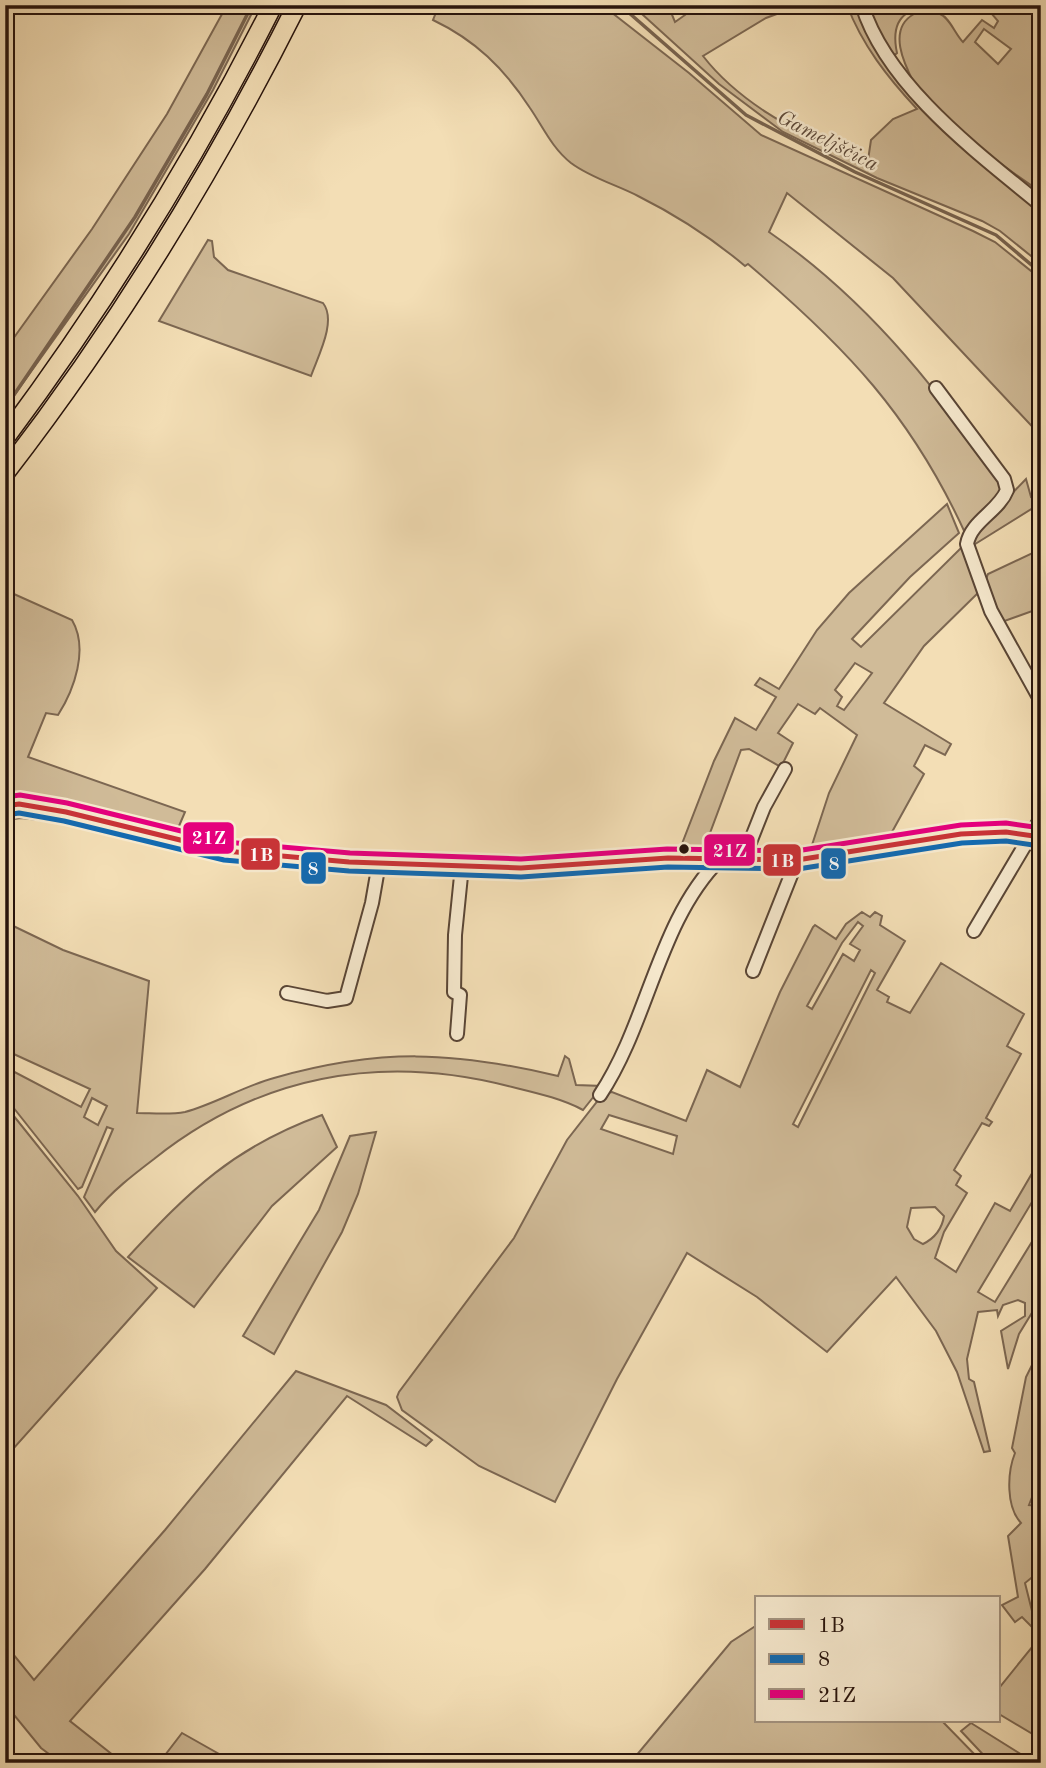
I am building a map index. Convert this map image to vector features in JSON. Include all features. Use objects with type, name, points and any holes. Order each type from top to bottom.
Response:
[{"type":"highway","points":[[5,438],[83,331],[155,220],[228,94],[273,5]]},
{"type":"highway","points":[[5,473],[96,350],[174,230],[223,146],[297,5]]},
{"type":"street","points":[[862,5],[867,22],[887,55],[940,118],[1041,205]]},
{"type":"street","points":[[936,388],[1004,479],[1007,490],[1005,497],[977,524],[967,544],[1002,636],[1041,698],[1041,746]]},
{"type":"street","points":[[743,860],[764,807],[785,769]]},
{"type":"street","points":[[5,806],[19,804],[66,812],[225,851],[379,863],[521,868],[668,858],[797,860],[961,834],[1035,836]]},
{"type":"street","points":[[974,931],[1035,836],[1041,818]]},
{"type":"street","points":[[600,1095],[638,1023],[660,954],[692,894],[720,859]]},
{"type":"street","points":[[753,971],[797,860]]},
{"type":"street","points":[[287,993],[327,1001],[345,998],[372,902],[379,863]]},
{"type":"street","points":[[457,1034],[460,995],[454,992],[455,935],[462,866]]},
{"type":"shaded area","points":[[227,5],[256,5],[213,90],[129,234],[5,408],[5,350],[92,229],[167,114]]},
{"type":"shaded area","points":[[439,5],[602,5],[689,73],[761,135],[995,242],[1041,279],[1041,436],[893,278],[787,193],[769,232],[837,286],[899,348],[954,416],[1003,488],[966,535],[923,454],[874,386],[846,355],[748,264],[745,266],[694,228],[652,203],[587,173],[564,157],[510,80],[488,56],[433,20]]},
{"type":"shaded area","points":[[632,5],[679,5],[670,10],[675,22],[685,15],[681,5],[801,5],[766,18],[703,56],[719,75],[758,107],[800,133],[867,167],[871,140],[893,119],[917,109],[886,73],[860,34],[847,5],[858,5],[879,51],[1041,211],[1041,264],[1000,231],[982,221],[877,178],[783,132],[719,84]]},
{"type":"shaded area","points":[[867,5],[930,6],[911,11],[900,20],[895,34],[897,53],[891,58]]},
{"type":"shaded area","points":[[996,5],[1041,5],[1041,192],[973,143],[938,113],[915,85],[900,47],[901,28],[914,14],[927,11],[940,14],[947,19],[963,42],[982,20],[994,28],[998,21],[991,13]],"holes":[[[984,29],[1011,49],[998,64],[975,42]]]},
{"type":"shaded area","points":[[208,240],[212,241],[214,257],[228,270],[323,303],[327,310],[327,329],[311,376],[159,321]]},
{"type":"shaded area","points":[[1026,479],[1031,497],[1041,493],[1041,503],[972,546],[975,532]]},
{"type":"shaded area","points":[[947,504],[959,533],[910,577],[852,639],[861,647],[964,545],[981,590],[924,646],[884,703],[951,744],[945,755],[925,745],[914,766],[924,774],[887,841],[814,852],[811,848],[829,793],[857,735],[820,708],[815,714],[798,704],[778,733],[793,743],[781,767],[749,749],[741,750],[704,849],[680,849],[714,761],[735,718],[756,730],[776,697],[755,685],[760,678],[779,689],[817,630],[849,593]],"holes":[[[855,663],[872,673],[844,710],[837,706],[842,697],[835,690]]]},
{"type":"shaded area","points":[[1041,549],[1041,625],[1035,610],[999,623],[985,582],[988,574]]},
{"type":"shaded area","points":[[5,590],[72,620],[79,644],[77,669],[69,694],[58,715],[46,713],[28,757],[185,812],[176,833],[43,799],[5,797]]},
{"type":"shaded area","points":[[17,813],[75,824],[21,818],[5,820],[5,814]]},
{"type":"shaded area","points":[[862,912],[870,917],[875,912],[882,916],[880,925],[905,941],[877,990],[889,997],[887,1002],[910,1013],[941,963],[1024,1014],[1007,1046],[1021,1054],[986,1118],[992,1122],[989,1126],[982,1123],[954,1170],[961,1176],[956,1185],[967,1193],[944,1232],[935,1258],[956,1272],[995,1203],[1010,1211],[1041,1158],[1041,1187],[978,1292],[995,1302],[1041,1227],[1041,1298],[1019,1334],[1008,1369],[1001,1331],[1025,1316],[1025,1303],[1018,1300],[1003,1305],[998,1316],[997,1310],[978,1312],[967,1359],[969,1379],[974,1382],[990,1451],[984,1452],[957,1372],[936,1331],[896,1277],[827,1352],[757,1297],[687,1253],[617,1379],[555,1502],[479,1466],[402,1410],[397,1397],[399,1392],[514,1238],[567,1140],[603,1094],[612,1092],[686,1121],[707,1070],[740,1087],[780,992],[813,927],[815,925],[836,939],[846,924]],"holes":[[[858,922],[863,926],[850,944],[860,950],[854,961],[843,954],[812,1009],[807,1006],[842,943]],[[871,970],[875,973],[798,1127],[793,1124]],[[609,1115],[677,1136],[673,1154],[601,1129]],[[935,1207],[944,1216],[937,1233],[923,1244],[914,1239],[907,1227],[911,1208]]]},
{"type":"shaded area","points":[[5,922],[63,950],[149,981],[137,1113],[185,1112],[274,1078],[312,1068],[416,1056],[484,1062],[558,1076],[565,1056],[569,1059],[576,1085],[602,1086],[583,1110],[536,1093],[460,1076],[413,1072],[367,1073],[322,1079],[278,1091],[235,1108],[194,1131],[131,1177],[95,1212],[84,1197],[113,1129],[107,1127],[82,1187],[78,1189],[5,1097],[5,1067],[81,1107],[90,1089],[5,1050]],"holes":[[[92,1098],[107,1106],[98,1125],[84,1117]]]},
{"type":"shaded area","points":[[5,1105],[78,1196],[116,1251],[157,1288],[5,1458]]},
{"type":"shaded area","points":[[322,1115],[337,1147],[272,1206],[194,1307],[128,1257],[193,1191],[238,1156],[263,1141]]},
{"type":"shaded area","points":[[376,1132],[358,1194],[342,1232],[274,1354],[243,1336],[319,1210],[350,1136]]},
{"type":"shaded area","points":[[1041,1347],[1041,1474],[1029,1505],[1041,1506],[1041,1570],[1025,1583],[1032,1611],[1041,1620],[1041,1636],[1022,1617],[1015,1622],[1002,1605],[1018,1597],[1008,1536],[1021,1523],[1010,1499],[1009,1480],[1015,1453],[1012,1448],[1026,1377]]},
{"type":"shaded area","points":[[296,1371],[386,1405],[432,1440],[426,1446],[347,1396],[205,1569],[70,1721],[123,1763],[61,1763],[41,1748],[5,1704],[5,1644],[34,1680],[165,1530]]},
{"type":"shaded area","points":[[755,1626],[755,1722],[943,1722],[983,1763],[630,1763],[731,1642]]},
{"type":"shaded area","points":[[1041,1636],[1041,1739],[1000,1715],[1000,1687]]},
{"type":"shaded area","points":[[971,1723],[1035,1763],[991,1763],[961,1731]]},
{"type":"shaded area","points":[[182,1733],[235,1763],[159,1763]]},
{"type":"waterway","points":[[5,408],[135,217],[207,94],[252,5]]},
{"type":"waterway","name":"Gameljščica","points":[[620,5],[746,115],[855,172],[996,235],[1041,273]]},
{"type":"transit line","name":"21Z","points":[[5,797],[20,795],[67,803],[226,842],[350,853],[521,859],[667,849],[796,851],[961,825],[1006,823],[1041,828]]},
{"type":"transit line","name":"1B","points":[[5,806],[19,804],[66,812],[225,851],[349,862],[521,868],[668,858],[797,860],[961,834],[1006,832],[1041,837]]},
{"type":"transit line","name":"8","points":[[6,815],[19,813],[64,821],[224,860],[349,871],[521,877],[668,867],[798,869],[962,843],[1006,841],[1040,846]]}]
